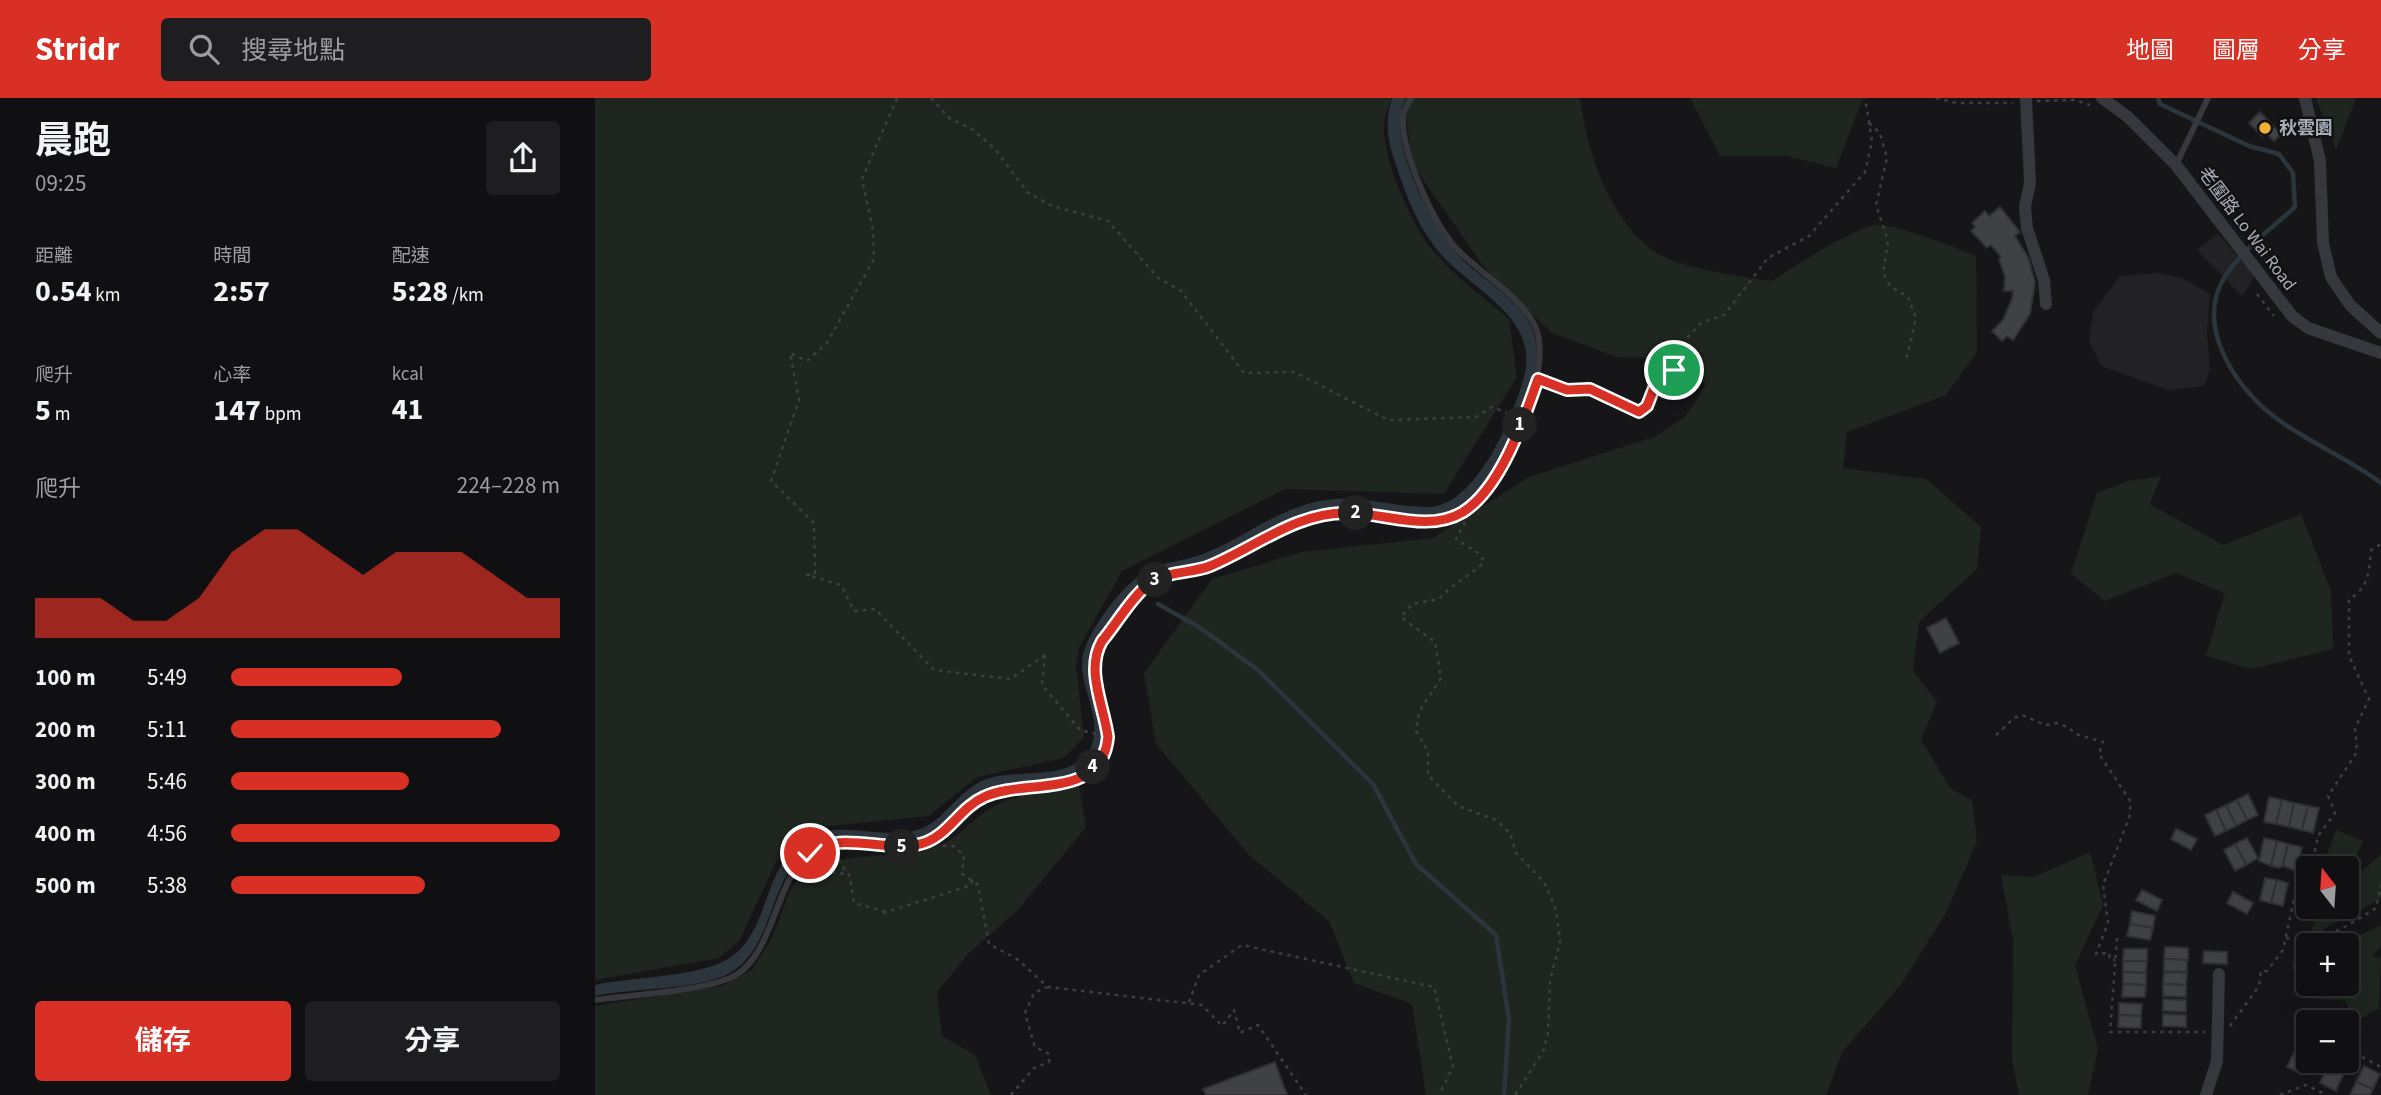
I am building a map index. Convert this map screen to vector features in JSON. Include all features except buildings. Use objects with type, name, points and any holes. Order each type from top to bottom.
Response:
[{"type":"street","points":[[2305,98],[2320,161],[2323,243],[2331,277],[2350,305],[2381,333]]},
{"type":"street","points":[[2026,100],[2030,183],[2025,207],[2027,228],[2044,280],[2046,304]]},
{"type":"street","name":"老圍路 Lo Wai Road","points":[[2100,102],[2128,117],[2176,165],[2231,234],[2264,283],[2292,316],[2308,328],[2381,353]]},
{"type":"street","points":[[2206,1095],[2216,1068],[2219,974]]},
{"type":"lane","points":[[595,1000],[713,983],[733,976],[750,962],[797,866],[813,850],[835,843],[904,847],[930,841],[983,797],[1002,791],[1063,784],[1083,777],[1099,759],[1107,746],[1108,737],[1094,670],[1096,652],[1102,641],[1154,580],[1211,566],[1294,523],[1319,516],[1349,513],[1434,522],[1461,513],[1475,504],[1501,466],[1523,419],[1538,379],[1541,354],[1533,323],[1526,312],[1455,247],[1437,220],[1405,140],[1403,116],[1411,98]]},
{"type":"lane","points":[[2176,165],[2208,98]]},
{"type":"path","points":[[897,98],[862,179],[873,230],[874,259],[827,343],[807,361],[790,353],[799,400],[771,481],[814,523],[815,574],[807,575],[841,585],[854,611],[875,609],[933,670],[1010,679],[1045,655],[1042,685],[1080,730],[1108,737]]},
{"type":"path","points":[[931,98],[949,118],[972,129],[995,149],[1027,192],[1052,206],[1108,221],[1158,278],[1181,291],[1244,373],[1294,372],[1388,420],[1476,417],[1492,407],[1523,419]]},
{"type":"path","points":[[1538,379],[1567,390],[1590,389],[1639,412],[1643,410],[1654,388],[1674,370],[1675,350],[1702,322],[1724,315],[1768,258],[1809,236],[1865,172],[1872,141],[1865,98]]},
{"type":"path","points":[[1936,98],[1956,103],[2026,100],[2100,102]]},
{"type":"path","points":[[1869,123],[1880,133],[1887,158],[1876,205],[1888,241],[1883,272],[1891,286],[1908,297],[1916,318],[1906,360]]},
{"type":"path","points":[[1475,504],[1456,539],[1480,555],[1485,562],[1469,577],[1452,584],[1440,599],[1412,604],[1401,617],[1435,642],[1441,678],[1419,712],[1416,731],[1428,751],[1428,775],[1458,806],[1496,820],[1510,833],[1515,853],[1544,882],[1556,910],[1560,941],[1551,981],[1548,1033],[1543,1052],[1515,1095]]},
{"type":"path","points":[[2313,856],[2318,836],[2335,813],[2328,796],[2357,752],[2355,728],[2368,699],[2349,656],[2349,599],[2362,592],[2369,575],[2371,550],[2379,545],[2381,547]]},
{"type":"path","points":[[1996,735],[2014,718],[2022,715],[2045,725],[2056,723],[2068,727],[2076,734],[2103,742],[2099,754],[2131,803],[2129,818],[2103,885],[2108,923],[2096,954],[2109,953],[2110,960],[2115,960]]},
{"type":"path","points":[[937,844],[953,846],[964,855],[963,874],[978,885],[989,944],[1017,959],[1048,987]]},
{"type":"path","points":[[839,851],[839,861],[850,876],[854,904],[885,912],[969,886],[973,880]]},
{"type":"path","points":[[814,856],[831,872],[846,874]]},
{"type":"path","points":[[2285,938],[2296,942],[2323,937],[2353,923],[2377,908],[2381,885]]},
{"type":"path","points":[[2117,938],[2110,1032],[2226,1031],[2242,1014],[2259,986],[2261,971],[2267,971],[2283,950],[2286,922],[2296,888]]},
{"type":"path","points":[[1188,1003],[1199,975],[1242,945],[1434,987],[1453,1068],[1439,1095]]},
{"type":"path","points":[[1011,1095],[1034,1068],[1049,1062],[1048,1054],[1035,1047],[1025,1013],[1034,993],[1048,987],[1202,1005],[1222,1026],[1234,1010],[1240,1033],[1258,1025],[1306,1095]]},
{"type":"path","points":[[2359,1055],[2381,1067]]},
{"type":"path","points":[[2280,1095],[2306,1085],[2327,1095]]},
{"type":"shaded area","points":[[595,98],[1391,98],[1385,122],[1385,142],[1404,200],[1423,237],[1441,260],[1509,319],[1517,377],[1444,494],[1285,489],[1122,571],[1079,648],[1076,665],[1084,737],[1064,758],[977,777],[929,816],[828,826],[806,834],[787,847],[776,862],[739,941],[719,958],[595,980]]},
{"type":"shaded area","points":[[1392,98],[1406,98],[1401,115],[1401,136],[1406,158],[1425,206],[1462,259],[1525,316],[1535,339],[1536,368],[1527,401],[1508,446],[1481,488],[1465,504],[1446,515],[1424,518],[1352,509],[1310,513],[1279,526],[1218,559],[1155,576],[1140,587],[1124,605],[1095,644],[1091,664],[1092,679],[1103,739],[1099,753],[1080,774],[1055,782],[1001,788],[979,795],[937,832],[917,842],[891,844],[839,840],[814,847],[799,858],[788,873],[756,945],[745,961],[730,973],[717,979],[684,986],[595,996],[595,985],[700,970],[728,959],[742,947],[753,931],[783,861],[795,847],[811,836],[837,830],[888,833],[914,831],[933,822],[974,785],[984,780],[1050,772],[1074,764],[1084,757],[1091,747],[1094,724],[1083,676],[1083,654],[1103,615],[1123,590],[1142,574],[1164,564],[1203,554],[1310,503],[1353,499],[1430,507],[1447,502],[1463,491],[1491,456],[1502,435],[1519,394],[1526,355],[1522,336],[1511,319],[1448,262],[1417,219],[1389,141],[1388,116]]},
{"type":"shaded area","points":[[1404,98],[1580,98],[1594,160],[1623,219],[1652,250],[1693,267],[1772,281],[1839,240],[1877,225],[1911,232],[1976,256],[1977,352],[1946,395],[1847,432],[1843,468],[1926,479],[1981,527],[1977,569],[1919,622],[1913,671],[1937,702],[1921,740],[1951,789],[1972,800],[1977,841],[1947,911],[1900,986],[1843,1051],[1826,1095],[1426,1095],[1412,1004],[1354,983],[1329,921],[1249,855],[1156,744],[1144,673],[1212,579],[1302,552],[1433,538],[1529,477],[1654,437],[1685,417],[1706,385],[1682,358],[1617,357],[1552,333],[1487,271],[1412,164]]},
{"type":"shaded area","points":[[1690,98],[1863,98],[1836,168],[1788,156],[1720,156]]},
{"type":"shaded area","points":[[2316,98],[2356,98],[2336,150]]},
{"type":"shaded area","points":[[2218,234],[2255,276],[2242,296],[2197,250]]},
{"type":"shaded area","points":[[2159,273],[2182,278],[2210,294],[2207,334],[2210,370],[2204,386],[2168,390],[2101,366],[2089,341],[2093,312],[2120,276]]},
{"type":"shaded area","points":[[2161,476],[2150,504],[2223,545],[2301,514],[2331,591],[2333,649],[2252,669],[2206,656],[2225,593],[2176,573],[2105,601],[2071,574],[2097,493],[2128,481]]},
{"type":"shaded area","points":[[1079,785],[1086,827],[1018,910],[969,953],[937,992],[942,1036],[975,1055],[991,1095],[595,1095],[595,1006],[722,986],[752,970],[772,938],[790,891],[806,866],[939,845],[1001,803]]},
{"type":"shaded area","points":[[2336,830],[2363,841],[2357,856],[2326,856]]},
{"type":"shaded area","points":[[2090,852],[2103,905],[2075,965],[2098,1049],[2088,1095],[2019,1095],[2012,1059],[2013,940],[2001,875],[2034,877]]},
{"type":"shaded area","points":[[2381,854],[2381,899],[2359,911],[2359,873]]},
{"type":"shaded area","points":[[2317,919],[2343,919],[2324,929],[2322,933],[2309,933]]},
{"type":"shaded area","points":[[2381,925],[2381,947],[2372,956],[2381,958],[2379,1009],[2359,1019],[2359,1010],[2349,1010],[2346,1001],[2306,998],[2359,996],[2359,935]]},
{"type":"shaded area","points":[[2296,958],[2296,979],[2292,965]]},
{"type":"waterway","points":[[2158,98],[2160,104],[2249,146],[2279,154],[2293,173],[2295,207],[2233,265],[2217,294],[2214,314],[2217,334],[2223,354],[2233,372],[2261,405],[2289,427],[2381,483]]},
{"type":"waterway","points":[[1158,604],[1199,627],[1258,670],[1373,784],[1416,864],[1496,935],[1509,1019],[1504,1095]]},
{"type":"place","name":"秋雲園","points":[[2265,128]]},
{"type":"route","points":[[810,853],[835,843],[904,847],[921,844],[943,832],[974,802],[983,797],[1002,791],[1063,784],[1090,772],[1107,746],[1108,737],[1094,670],[1096,652],[1102,641],[1154,580],[1211,566],[1294,523],[1319,516],[1349,513],[1422,522],[1449,518],[1475,504],[1501,466],[1514,442],[1538,379],[1567,390],[1577,387],[1590,389],[1639,412],[1647,406],[1654,388],[1674,370]]}]
